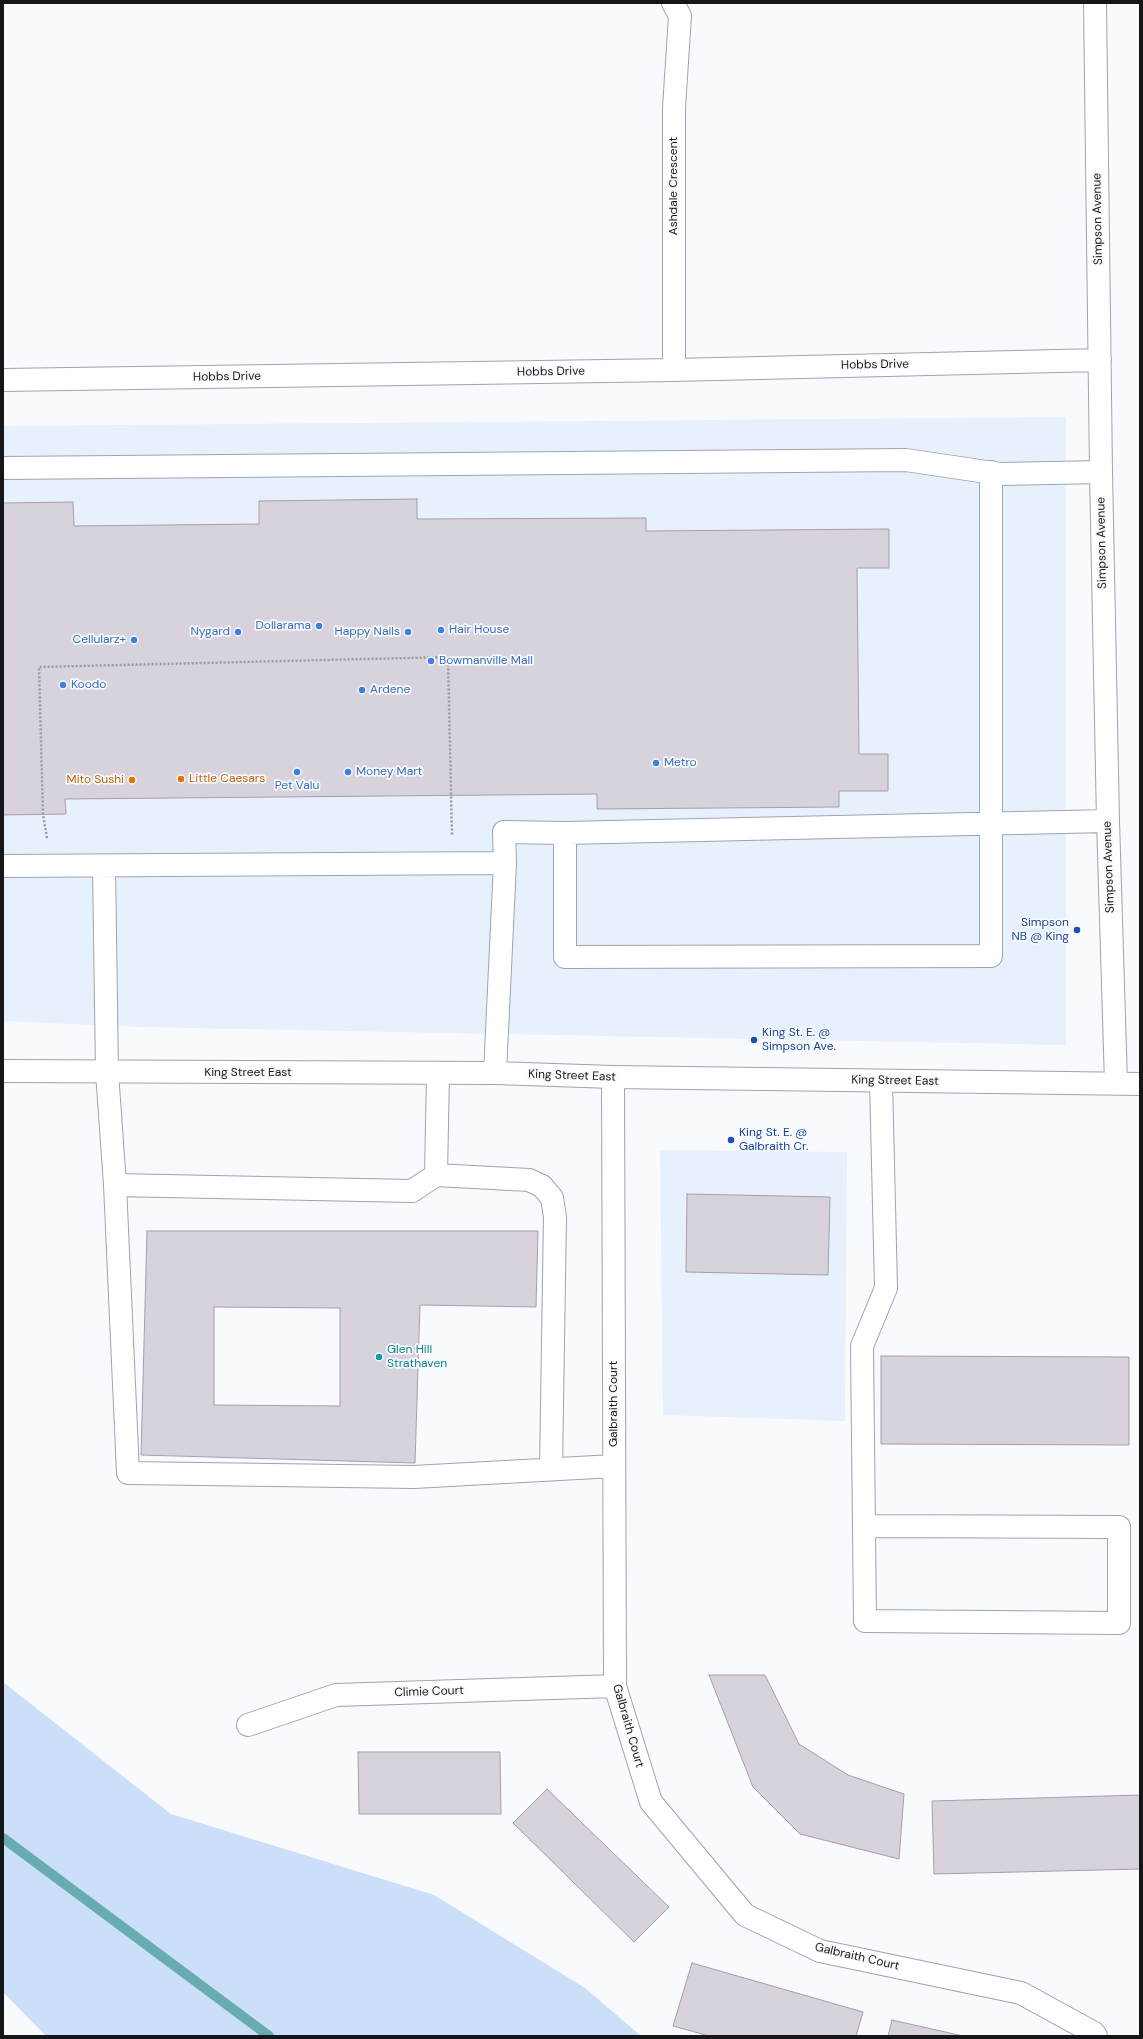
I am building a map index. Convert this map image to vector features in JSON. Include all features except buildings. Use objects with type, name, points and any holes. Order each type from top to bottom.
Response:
[{"type":"street","name":"Ashdale Crescent","points":[[673,3],[680,16],[674,108],[674,370]]},
{"type":"street","name":"Simpson Avenue","points":[[1095,3],[1101,472],[1108,821],[1116,1083]]},
{"type":"street","name":"Hobbs Drive","points":[[3,380],[674,370],[1100,360]]},
{"type":"street","points":[[3,468],[906,460],[991,472],[1101,472]]},
{"type":"street","points":[[566,833],[565,957],[955,958],[991,956],[991,472]]},
{"type":"street","points":[[495,1073],[505,863],[504,832],[566,833],[1108,821]]},
{"type":"street","points":[[3,866],[505,863]]},
{"type":"street","points":[[104,866],[107,1072],[115,1185],[128,1473],[414,1478],[614,1466]]},
{"type":"street","name":"King Street East","points":[[3,1071],[495,1073],[613,1077],[1140,1084]]},
{"type":"street","points":[[436,1175],[438,1073]]},
{"type":"street","name":"Galbraith Court","points":[[613,1077],[614,1686],[651,1802],[745,1915],[820,1951],[1021,1993],[1094,2033],[1096,2036]]},
{"type":"street","points":[[864,1526],[1119,1527],[1119,1623],[866,1621],[864,1526],[862,1346],[886,1288],[881,1081]]},
{"type":"street","points":[[115,1185],[412,1191],[436,1175],[529,1180],[542,1186],[552,1198],[555,1217],[551,1469]]},
{"type":"street","name":"Climie Court","points":[[248,1725],[336,1694],[614,1686]]},
{"type":"path","points":[[51,866],[44,815],[39,667],[448,657],[453,863]]},
{"type":"shaded area","points":[[1066,417],[1066,1045],[139,1027],[3,1021],[3,426]]},
{"type":"shaded area","points":[[660,1150],[847,1152],[845,1421],[663,1415]]},
{"type":"shaded area","points":[[3,1682],[171,1814],[434,1895],[585,1988],[641,2036],[46,2036],[3,1992]]},
{"type":"waterway","points":[[3,1838],[269,2036]]},
{"type":"place","name":"Dollarama","points":[[319,626]]},
{"type":"place","name":"Hair House","points":[[441,630]]},
{"type":"place","name":"Nygard","points":[[238,632]]},
{"type":"place","name":"Happy Nails","points":[[408,632]]},
{"type":"place","name":"Cellularz+","points":[[134,640]]},
{"type":"place","name":"Bowmanville Mall","points":[[431,661]]},
{"type":"place","name":"Koodo","points":[[63,685]]},
{"type":"place","name":"Ardene","points":[[362,690]]},
{"type":"place","name":"Metro","points":[[656,763]]},
{"type":"place","name":"Pet Valu","points":[[297,772]]},
{"type":"place","name":"Money Mart","points":[[348,772]]},
{"type":"place","name":"Little Caesars","points":[[181,779]]},
{"type":"place","name":"Mito Sushi","points":[[132,780]]},
{"type":"place","name":"Simpson NB @ King","points":[[1077,930]]},
{"type":"place","name":"King St. E. @ Simpson Ave.","points":[[754,1040]]},
{"type":"place","name":"King St. E. @ Galbraith Cr.","points":[[731,1140]]},
{"type":"place","name":"Glen Hill Strathaven","points":[[379,1357]]}]
